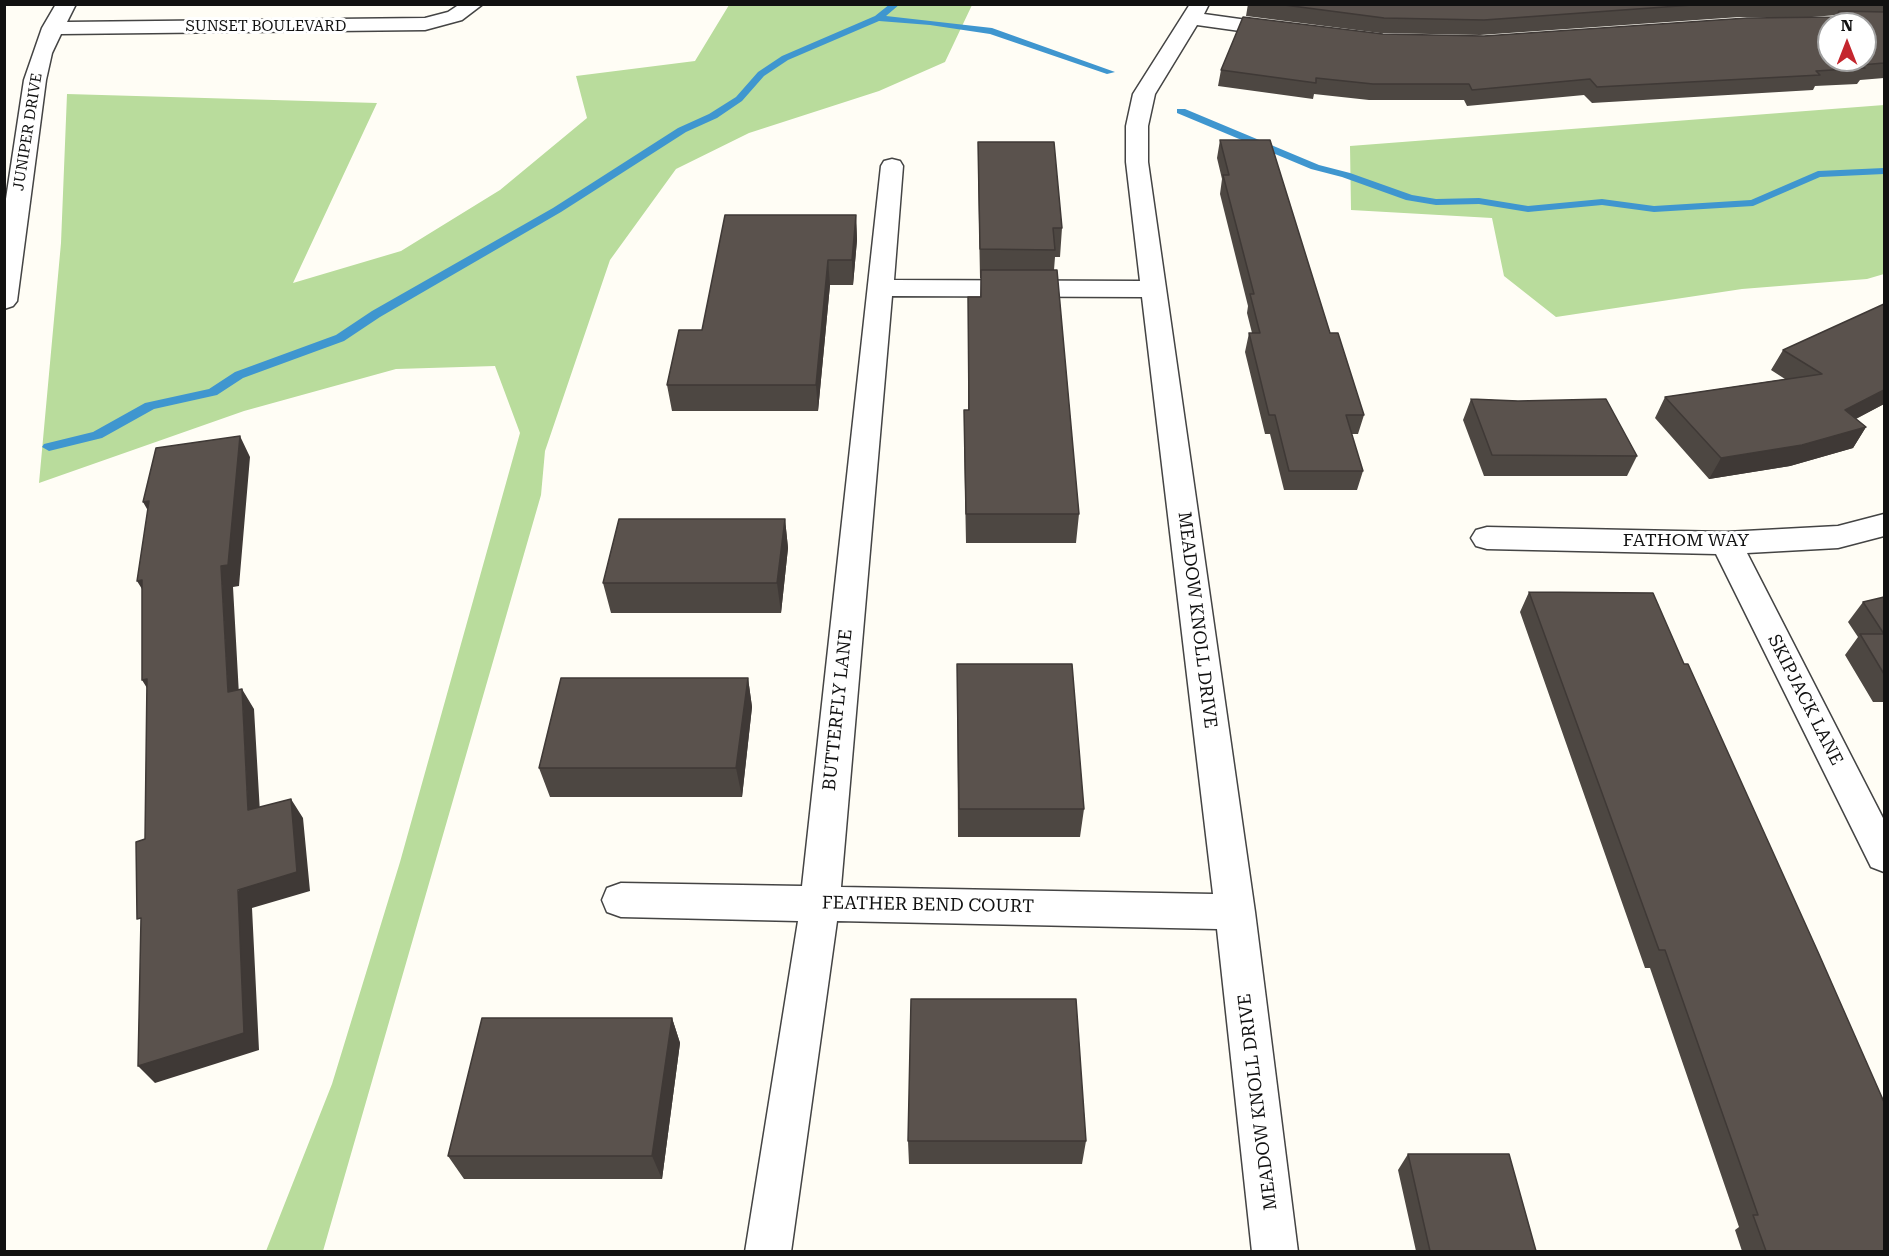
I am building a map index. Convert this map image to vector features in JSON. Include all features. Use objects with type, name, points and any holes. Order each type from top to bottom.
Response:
[{"type":"street","name":"JUNIPER DRIVE","points":[[4,301],[35,80],[52,28],[66,4]]},
{"type":"street","name":"SUNSET BOULEVARD","points":[[52,28],[415,24],[455,16],[474,4]]},
{"type":"street","points":[[1196,11],[1298,33]]},
{"type":"street","name":"MEADOW KNOLL DRIVE","points":[[1196,11],[1147,88],[1137,126],[1137,162],[1235,912],[1275,1251]]},
{"type":"street","name":"BUTTERFLY LANE","points":[[768,1251],[820,903],[892,165]]},
{"type":"street","points":[[881,288],[1154,289]]},
{"type":"street","name":"FATHOM WAY","points":[[1487,538],[1726,543],[1838,537],[1884,525]]},
{"type":"street","name":"SKIPJACK LANE","points":[[1726,543],[1884,856]]},
{"type":"street","name":"FEATHER BEND COURT","points":[[621,900],[1235,912]]},
{"type":"green space","points":[[729,5],[972,5],[945,62],[879,91],[749,133],[676,169],[610,260],[545,451],[541,495],[323,1251],[266,1251],[332,1084],[400,862],[520,433],[495,366],[396,369],[244,411],[39,483],[61,243],[67,94],[377,103],[293,283],[401,251],[500,190],[587,118],[576,76],[695,61]]},
{"type":"green space","points":[[1884,105],[1884,274],[1867,279],[1742,289],[1556,317],[1504,276],[1492,218],[1351,210],[1350,146]]},
{"type":"building","points":[[1277,4],[1706,4],[1484,20],[1384,18]]},
{"type":"building","points":[[1839,11],[1884,12],[1884,63],[1877,64],[1877,12]]},
{"type":"building","points":[[1243,17],[1383,34],[1484,36],[1747,18],[1817,17],[1816,71],[1820,75],[1597,87],[1590,79],[1472,90],[1469,84],[1373,84],[1316,78],[1316,83],[1221,70]]},
{"type":"building","points":[[1220,140],[1270,140],[1330,333],[1338,333],[1364,415],[1346,415],[1363,471],[1289,471],[1275,415],[1269,415],[1249,333],[1260,333],[1250,294],[1254,294],[1223,175],[1229,175]]},
{"type":"building","points":[[978,142],[1054,142],[1062,228],[1053,228],[1055,250],[980,249]]},
{"type":"building","points":[[725,215],[856,215],[852,260],[828,260],[816,385],[667,385],[679,330],[702,330]]},
{"type":"building","points":[[981,270],[1057,270],[1079,514],[966,514],[964,410],[969,410],[968,297],[981,297]]},
{"type":"building","points":[[1884,304],[1884,390],[1845,410],[1866,427],[1802,445],[1721,458],[1665,397],[1822,374],[1783,350]]},
{"type":"building","points":[[1471,399],[1518,401],[1606,399],[1637,456],[1492,455]]},
{"type":"building","points":[[240,436],[228,565],[221,566],[228,692],[242,689],[248,810],[291,799],[297,872],[238,890],[244,1033],[138,1066],[141,918],[137,919],[136,842],[145,839],[147,679],[142,680],[142,580],[137,581],[149,501],[143,502],[156,448]]},
{"type":"building","points":[[619,519],[785,519],[777,583],[603,583]]},
{"type":"building","points":[[1529,592],[1653,593],[1684,664],[1688,664],[1884,1102],[1884,1251],[1766,1251],[1753,1215],[1758,1215],[1665,950],[1659,950]]},
{"type":"building","points":[[1884,597],[1884,634],[1863,602]]},
{"type":"building","points":[[1860,634],[1884,634],[1884,674]]},
{"type":"building","points":[[957,664],[1072,664],[1084,809],[959,809]]},
{"type":"building","points":[[561,678],[748,678],[736,768],[539,768]]},
{"type":"building","points":[[911,999],[1076,999],[1086,1141],[908,1141]]},
{"type":"building","points":[[482,1018],[672,1018],[652,1156],[448,1156]]},
{"type":"building","points":[[1408,1154],[1509,1154],[1536,1251],[1430,1251]]},
{"type":"waterway","points":[[878,18],[896,4]]},
{"type":"waterway","points":[[49,447],[97,435],[150,406],[213,392],[239,375],[340,338],[376,314],[557,210],[682,130],[713,116],[739,99],[761,74],[785,58],[878,18]]},
{"type":"waterway","points":[[878,18],[930,22],[992,31],[1110,72]]},
{"type":"waterway","points":[[1181,111],[1315,167],[1346,175],[1410,198],[1436,202],[1479,201],[1528,209],[1602,202],[1654,209],[1753,203],[1818,174],[1884,171]]}]
